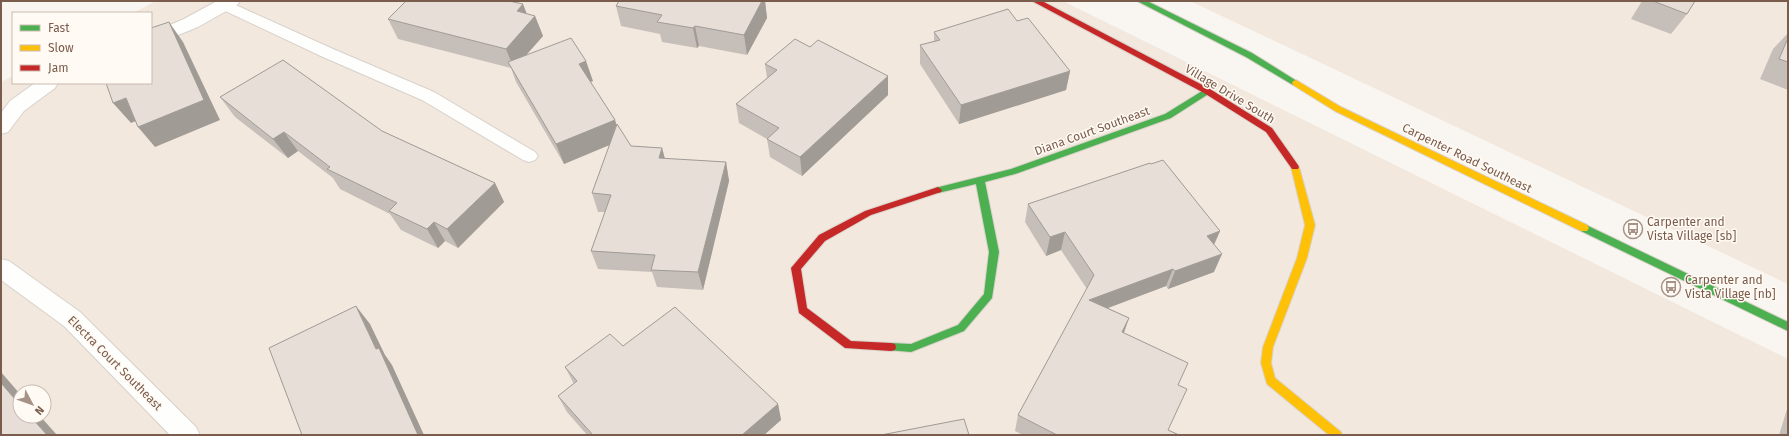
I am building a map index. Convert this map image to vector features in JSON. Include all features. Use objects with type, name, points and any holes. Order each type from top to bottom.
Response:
[{"type":"street","name":"Village Drive South","points":[[1036,1],[1207,91],[1269,130],[1294,164],[1310,225],[1302,258],[1268,347],[1266,363],[1270,381],[1337,435]]},
{"type":"street","name":"Carpenter Road Southeast","points":[[1141,1],[1249,55],[1338,109],[1788,327]]},
{"type":"street","points":[[152,40],[191,23],[227,3]]},
{"type":"street","points":[[1,127],[17,106],[47,84]]},
{"type":"street","name":"Diana Court Southeast","points":[[980,180],[994,252],[989,295],[961,328],[911,348],[849,345],[802,310],[796,268],[822,238],[868,213],[924,193],[1012,172],[1168,116],[1207,91]]},
{"type":"street","name":"Electra Court Southeast","points":[[1,268],[72,319],[187,435]]},
{"type":"lane","points":[[227,3],[328,53],[428,96],[529,156]]},
{"type":"shaded area","points":[[156,1],[1063,1],[1788,359],[1788,435],[1,435],[1,82],[12,76],[12,84],[152,84],[152,12],[135,12]]},
{"type":"shaded area","points":[[1190,1],[1788,1],[1788,284]]},
{"type":"building","points":[[406,1],[509,1],[523,4],[517,11],[535,16],[506,49],[388,19]]},
{"type":"building","points":[[619,1],[762,1],[744,35],[695,26],[693,28],[657,22],[662,15],[616,6]]},
{"type":"building","points":[[1653,1],[1695,1],[1687,14]]},
{"type":"building","points":[[1008,9],[1017,21],[1028,18],[1070,71],[961,105],[920,45],[940,40],[934,32]]},
{"type":"building","points":[[169,22],[204,100],[138,127],[126,98],[113,103],[106,84],[152,84],[152,28]]},
{"type":"building","points":[[571,38],[586,61],[579,64],[615,120],[556,144],[508,62]]},
{"type":"building","points":[[1788,38],[1788,62],[1779,59]]},
{"type":"building","points":[[795,39],[810,47],[818,40],[888,76],[800,157],[767,139],[779,128],[736,104],[777,70],[765,64]]},
{"type":"building","points":[[283,60],[382,131],[495,183],[447,229],[434,222],[427,229],[389,211],[397,203],[327,169],[330,167],[284,132],[273,139],[220,97]]},
{"type":"building","points":[[617,124],[631,146],[662,148],[659,158],[726,162],[698,272],[651,270],[655,255],[591,251],[611,195],[592,193]]},
{"type":"building","points":[[1163,160],[1220,231],[1207,236],[1222,254],[1175,271],[1173,269],[1089,300],[1129,318],[1122,332],[1188,363],[1178,385],[1187,389],[1168,430],[1179,435],[1057,435],[1018,415],[1094,275],[1065,232],[1050,237],[1028,204]]},
{"type":"building","points":[[356,306],[376,349],[379,348],[418,435],[302,435],[269,348]]},
{"type":"building","points":[[675,307],[778,404],[742,435],[593,435],[558,396],[577,381],[565,367],[610,334],[623,346]]},
{"type":"building","points":[[1,383],[12,396],[12,424],[37,424],[47,435],[1,435]]},
{"type":"building","points":[[964,419],[969,435],[881,435]]},
{"type":"traffic: fast","points":[[1141,1],[1249,55],[1296,83]]},
{"type":"traffic: fast","points":[[938,190],[1012,172],[1168,116],[1207,91]]},
{"type":"traffic: fast","points":[[891,347],[911,348],[961,328],[989,295],[994,252],[980,180]]},
{"type":"traffic: fast","points":[[1584,228],[1788,327]]},
{"type":"traffic: slow","points":[[1296,83],[1338,109],[1584,228]]},
{"type":"traffic: slow","points":[[1295,167],[1310,225],[1302,258],[1268,347],[1266,363],[1271,381],[1337,435]]},
{"type":"traffic: jam","points":[[1036,1],[1207,91],[1269,130],[1295,167]]},
{"type":"traffic: jam","points":[[891,347],[849,345],[802,310],[796,268],[822,238],[868,213],[938,190]]},
{"type":"place","name":"Carpenter and Vista Village [sb]","points":[[1633,229]]},
{"type":"place","name":"Carpenter and Vista Village [nb]","points":[[1671,287]]}]
